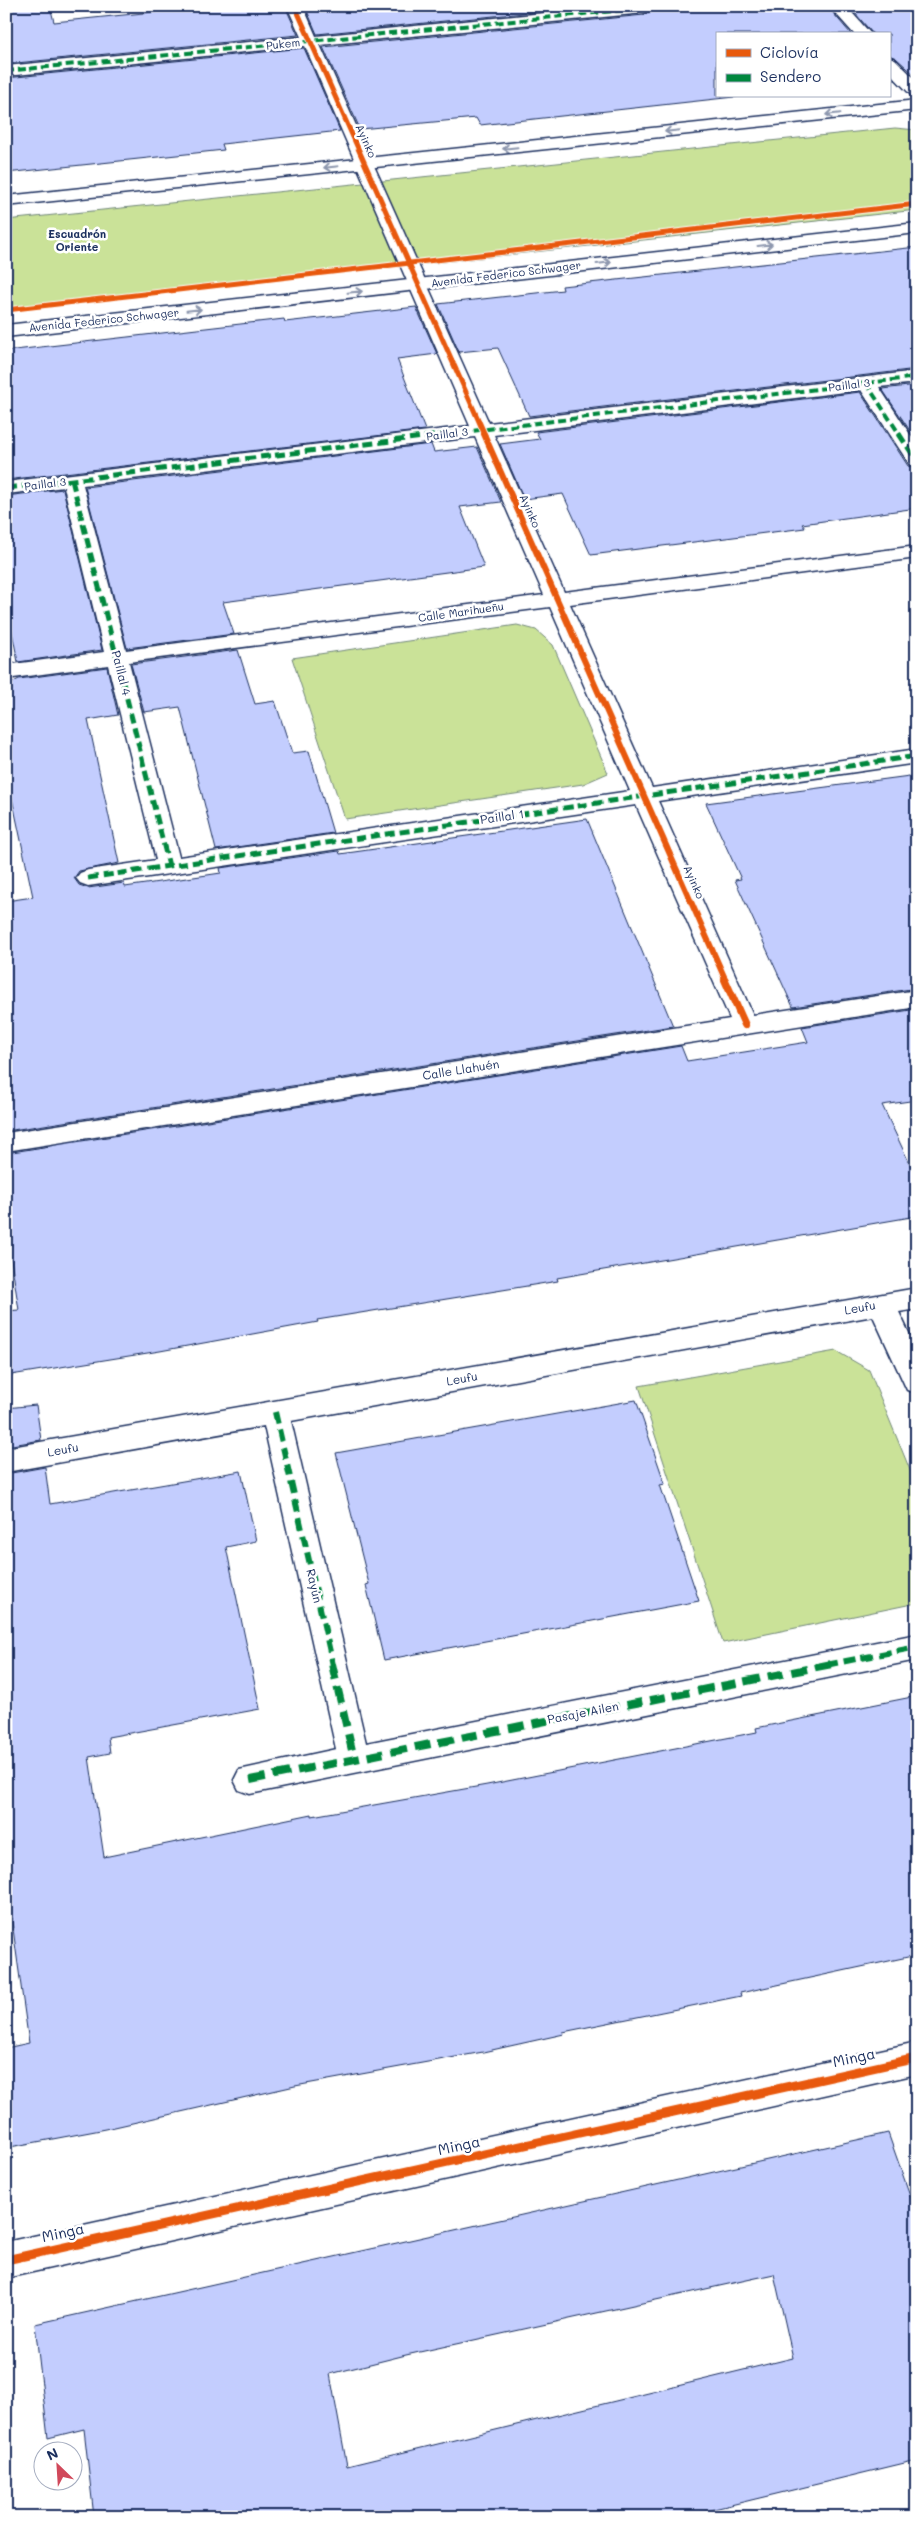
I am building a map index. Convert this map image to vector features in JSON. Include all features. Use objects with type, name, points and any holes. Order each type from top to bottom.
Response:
[{"type":"street","name":"Ayinko","points":[[295,6],[745,1025]]},
{"type":"street","points":[[837,6],[861,32]]},
{"type":"street","name":"Pukem","points":[[6,71],[310,41],[587,10],[644,8]]},
{"type":"street","points":[[890,63],[917,91]]},
{"type":"street","points":[[6,201],[917,105]]},
{"type":"street","name":"Avenida Federico Schwager","points":[[6,331],[917,228]]},
{"type":"street","name":"Paillal 3","points":[[7,488],[917,377]]},
{"type":"street","points":[[866,383],[917,461]]},
{"type":"street","name":"Paillal 4","points":[[72,480],[169,866]]},
{"type":"street","name":"Calle Marihueñu","points":[[6,672],[917,552]]},
{"type":"street","name":"Paillal 1","points":[[88,878],[917,756]]},
{"type":"street","name":"Calle Llahuén","points":[[6,1142],[917,998]]},
{"type":"street","name":"Leufu","points":[[6,1460],[917,1298]]},
{"type":"street","points":[[882,1304],[917,1382]]},
{"type":"street","name":"Rayún","points":[[275,1412],[354,1759]]},
{"type":"street","name":"Pasaje Ailen","points":[[250,1780],[917,1646]]},
{"type":"street","name":"Minga","points":[[6,2260],[917,2058]]},
{"type":"green space","points":[[895,128],[917,130],[917,210],[6,310],[6,220]]},
{"type":"green space","points":[[517,625],[536,630],[553,645],[608,773],[583,784],[345,819],[292,658]]},
{"type":"green space","points":[[836,1351],[869,1370],[917,1487],[917,1603],[723,1643],[639,1386]]},
{"type":"building","points":[[6,6],[50,6],[54,22],[213,6],[285,6],[298,35],[6,64]]},
{"type":"building","points":[[305,6],[592,6],[317,34]]},
{"type":"building","points":[[652,6],[827,6],[849,32],[716,32],[716,98],[725,98],[480,125],[476,118],[360,129],[323,47],[644,15],[653,10]]},
{"type":"building","points":[[849,6],[917,6],[917,77],[896,58],[890,55],[890,32],[871,32]]},
{"type":"building","points":[[304,48],[340,131],[222,144],[224,150],[6,173],[6,78]]},
{"type":"building","points":[[917,247],[917,369],[529,416],[498,348],[459,352],[438,304],[563,290],[562,286]]},
{"type":"building","points":[[416,307],[437,354],[397,359],[425,430],[6,480],[6,351],[284,319],[285,322]]},
{"type":"building","points":[[917,385],[917,441],[882,389]]},
{"type":"building","points":[[860,392],[908,466],[917,469],[917,508],[802,524],[805,528],[591,555],[563,494],[524,499],[500,444],[540,439],[536,432]]},
{"type":"building","points":[[431,444],[434,452],[477,447],[501,502],[460,507],[484,567],[223,602],[234,634],[127,648],[85,487]]},
{"type":"building","points":[[63,489],[102,650],[18,662],[6,602],[6,496]]},
{"type":"building","points":[[238,650],[255,704],[275,701],[292,753],[309,751],[333,833],[216,850],[180,707],[144,712],[131,664]]},
{"type":"building","points":[[107,667],[118,715],[88,720],[119,863],[79,871],[74,878],[79,885],[88,888],[124,883],[125,887],[221,873],[220,868],[339,851],[340,854],[587,819],[673,1026],[6,1131],[6,901],[33,897],[6,770],[6,686],[19,679]]},
{"type":"building","points":[[917,775],[917,988],[793,1007],[735,880],[741,879],[706,803]]},
{"type":"building","points":[[917,1009],[917,1100],[882,1105],[917,1179],[917,1216],[557,1278],[558,1281],[317,1320],[318,1322],[160,1351],[11,1375],[6,1344],[6,1311],[19,1310],[6,1228],[6,1153],[681,1046],[687,1061],[808,1042],[802,1027]]},
{"type":"building","points":[[636,1400],[665,1484],[660,1485],[699,1601],[384,1660],[366,1585],[369,1584],[336,1453]]},
{"type":"building","points":[[36,1405],[41,1440],[6,1446],[6,1408]]},
{"type":"building","points":[[45,1467],[50,1504],[241,1471],[256,1541],[226,1547],[260,1709],[108,1737],[110,1753],[89,1757],[104,1857],[312,1814],[312,1816],[487,1785],[757,1732],[756,1728],[917,1696],[917,1955],[740,1993],[741,1996],[563,2032],[564,2034],[483,2052],[295,2086],[106,2129],[10,2147],[6,2116],[6,2048],[29,2043],[6,1879],[6,1474]]},
{"type":"building","points":[[888,2133],[917,2215],[917,2460],[681,2517],[94,2517],[84,2429],[48,2438],[35,2324]],"holes":[[[774,2274],[793,2358],[347,2466],[330,2374],[406,2355]]]},
{"type":"marked path","points":[[6,71],[644,8]]},
{"type":"marked path","points":[[7,488],[917,377]]},
{"type":"marked path","points":[[866,383],[917,461]]},
{"type":"marked path","points":[[72,480],[169,866]]},
{"type":"marked path","points":[[88,878],[917,756]]},
{"type":"marked path","points":[[275,1412],[354,1759]]},
{"type":"marked path","points":[[250,1780],[917,1647]]},
{"type":"cycle path","points":[[295,6],[745,1025]]},
{"type":"cycle path","points":[[6,310],[917,204]]},
{"type":"cycle path","points":[[6,2260],[917,2058]]},
{"type":"district","name":"Escuadrón Oriente","points":[[77,240]]}]
